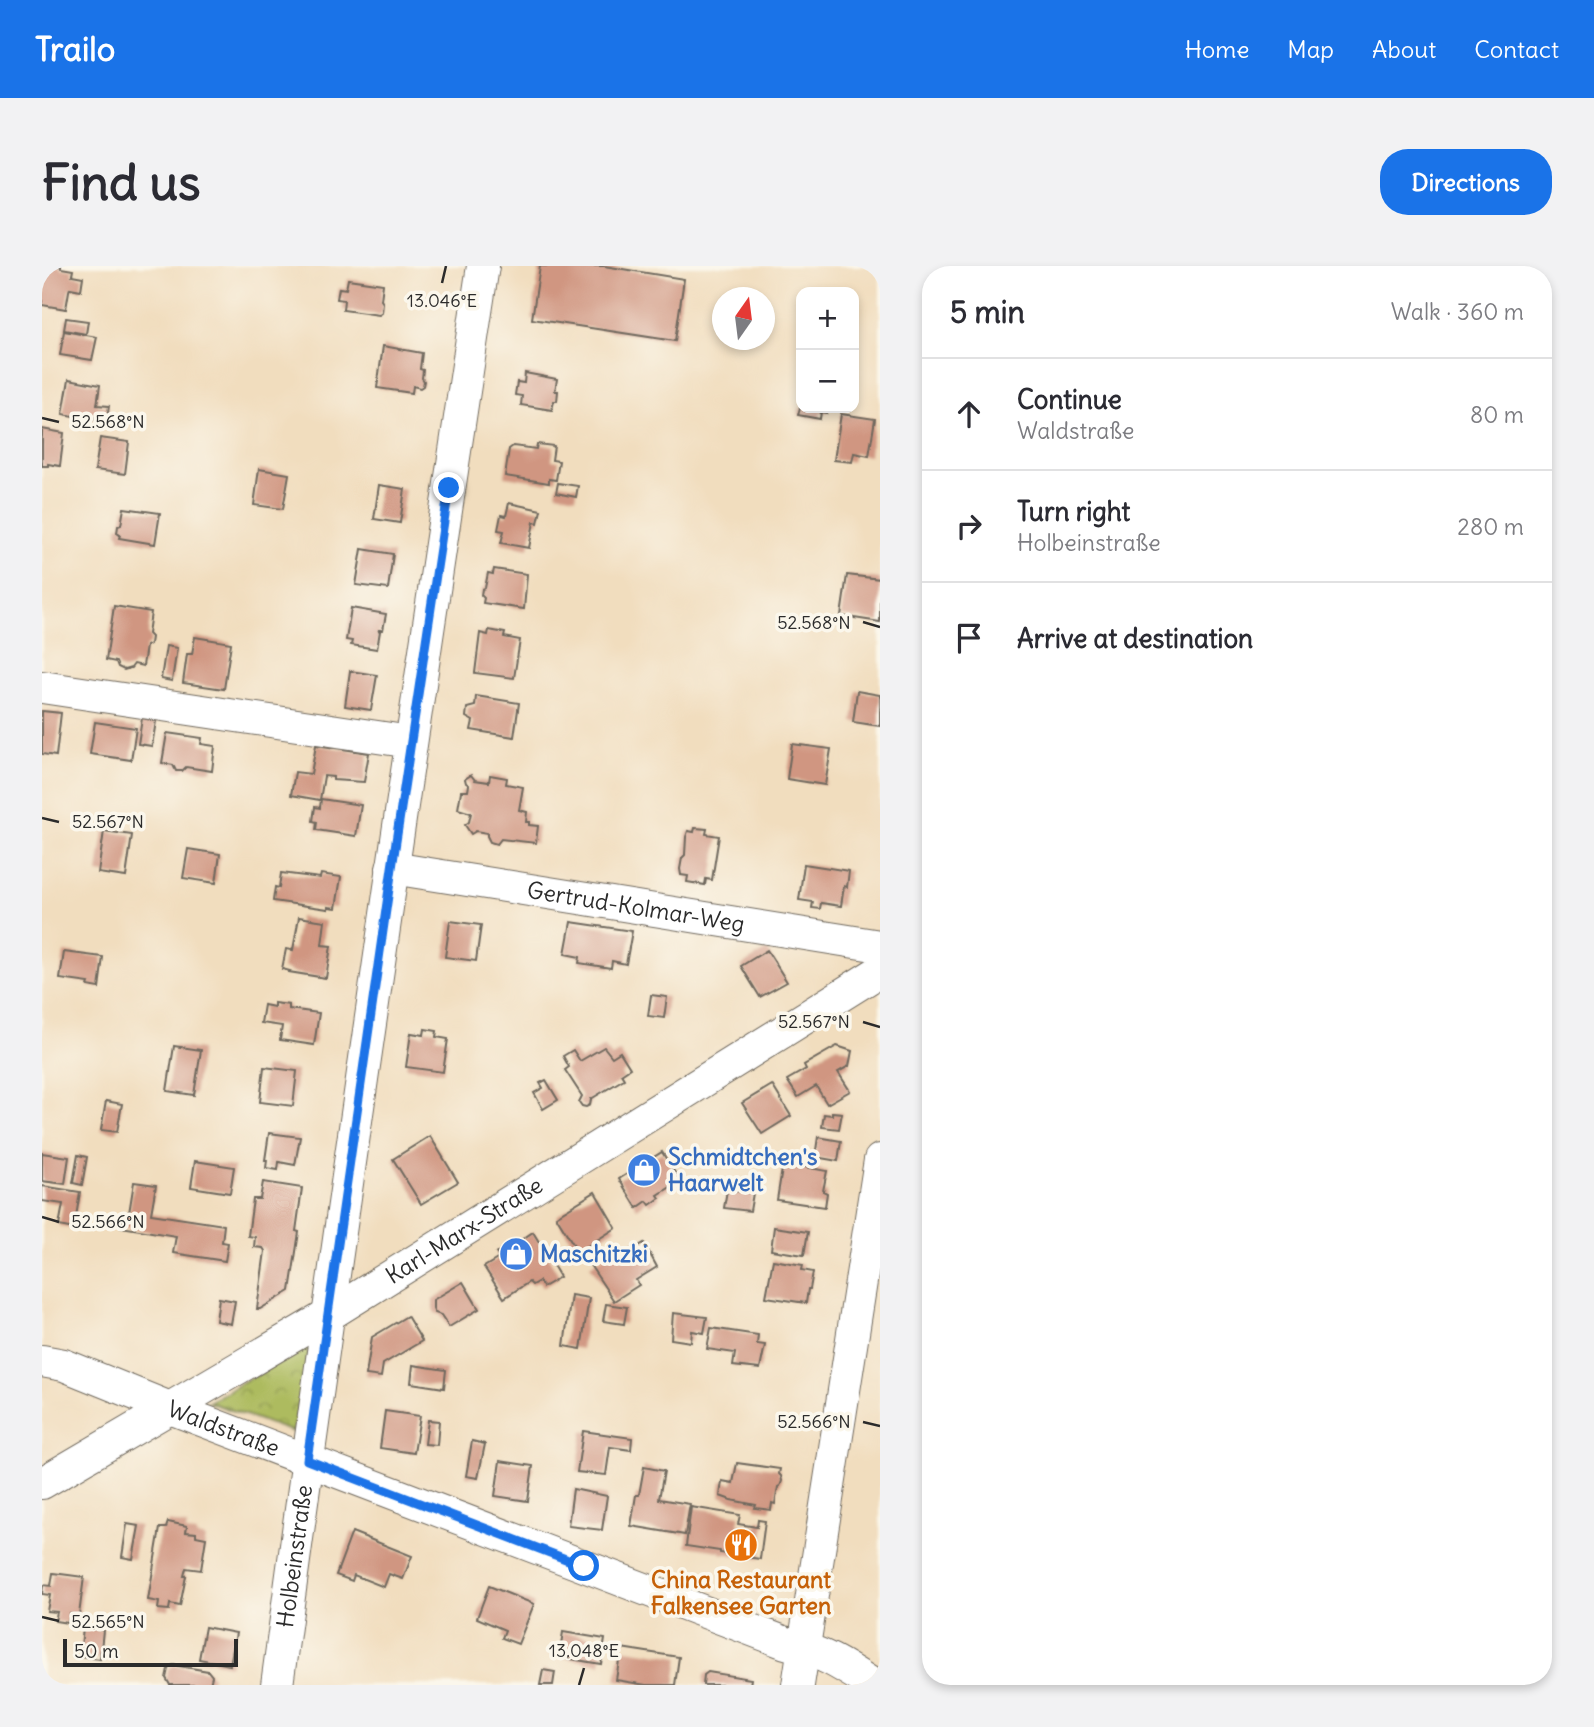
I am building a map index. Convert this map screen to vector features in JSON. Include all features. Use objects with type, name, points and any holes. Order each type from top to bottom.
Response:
[{"type":"street","name":"Holbeinstraße","points":[[277,1685],[392,868],[483,266]]},
{"type":"street","points":[[42,687],[411,742]]},
{"type":"street","name":"Gertrud-Kolmar-Weg","points":[[392,868],[880,946]]},
{"type":"street","name":"Karl-Marx-Straße","points":[[42,1483],[327,1316],[880,971]]},
{"type":"street","points":[[798,1685],[880,1160]]},
{"type":"street","name":"Waldstraße","points":[[42,1361],[64,1365],[170,1408],[804,1648],[833,1660],[873,1685]]},
{"type":"green space","points":[[311,1342],[293,1432],[209,1402]]},
{"type":"building","points":[[42,266],[61,266],[73,270],[72,275],[83,277],[81,290],[70,288],[66,309],[42,305]]},
{"type":"building","points":[[540,266],[604,266],[684,279],[675,341],[532,319]]},
{"type":"building","points":[[348,279],[383,284],[382,313],[379,315],[343,310],[344,300],[337,299],[339,288],[346,289]]},
{"type":"building","points":[[66,318],[88,321],[86,334],[64,330]]},
{"type":"building","points":[[64,331],[97,337],[92,360],[60,355]]},
{"type":"building","points":[[383,346],[422,353],[420,369],[423,370],[423,386],[413,386],[412,393],[377,388]]},
{"type":"building","points":[[525,373],[557,379],[557,401],[554,401],[552,410],[521,405],[522,396],[515,395],[517,382],[524,383]]},
{"type":"building","points":[[69,379],[100,385],[97,405],[109,406],[107,419],[95,417],[94,420],[63,414]]},
{"type":"building","points":[[799,413],[821,413],[820,419]]},
{"type":"building","points":[[841,414],[875,419],[869,456],[854,453],[852,462],[834,460]]},
{"type":"building","points":[[42,429],[64,433],[60,466],[42,466]]},
{"type":"building","points":[[100,438],[129,442],[125,474],[95,470]]},
{"type":"building","points":[[537,444],[554,446],[552,460],[559,461],[556,480],[549,479],[549,483],[505,476],[509,449],[513,446],[536,449]]},
{"type":"building","points":[[259,469],[289,474],[283,509],[254,505]]},
{"type":"building","points":[[558,483],[578,486],[576,497],[556,493]]},
{"type":"building","points":[[379,485],[405,489],[400,523],[374,519]]},
{"type":"building","points":[[509,503],[541,510],[538,523],[534,522],[529,548],[501,543],[504,531],[498,530],[501,515],[506,516]]},
{"type":"building","points":[[124,508],[160,513],[155,544],[119,538],[118,526],[121,525]]},
{"type":"building","points":[[362,549],[393,554],[388,589],[356,585]]},
{"type":"building","points":[[494,569],[527,574],[524,609],[483,603],[482,589],[485,588],[488,573],[493,574]]},
{"type":"building","points":[[847,575],[880,579],[880,622],[841,616]]},
{"type":"building","points":[[114,606],[151,612],[148,634],[151,637],[150,644],[146,646],[143,666],[134,664],[124,670],[118,667],[116,662],[106,660]]},
{"type":"building","points":[[351,608],[386,614],[383,630],[378,630],[377,649],[351,645],[352,641],[346,640]]},
{"type":"building","points":[[489,630],[520,640],[514,678],[475,673],[480,633],[488,635]]},
{"type":"building","points":[[195,637],[231,643],[224,689],[183,683],[187,654],[192,654]]},
{"type":"building","points":[[166,646],[177,648],[172,681],[161,679]]},
{"type":"building","points":[[350,671],[377,675],[371,710],[345,706]]},
{"type":"building","points":[[857,691],[880,695],[880,726],[853,722]]},
{"type":"building","points":[[476,696],[519,703],[514,737],[471,730],[473,721],[466,717],[467,708],[475,706]]},
{"type":"building","points":[[42,711],[61,713],[56,756],[42,754]]},
{"type":"building","points":[[142,718],[156,721],[152,746],[138,744]]},
{"type":"building","points":[[95,722],[136,728],[131,760],[90,754]]},
{"type":"building","points":[[167,733],[202,738],[201,744],[215,746],[212,771],[186,767],[182,771],[176,771],[173,765],[162,763]]},
{"type":"building","points":[[792,744],[831,749],[825,785],[787,779]]},
{"type":"building","points":[[316,745],[369,753],[364,782],[333,780],[333,777],[324,776],[320,800],[291,795],[295,772],[311,774]]},
{"type":"building","points":[[471,775],[475,780],[489,782],[490,775],[507,778],[506,784],[523,787],[519,810],[527,812],[526,822],[529,822],[529,825],[538,826],[536,843],[501,839],[497,844],[490,842],[487,833],[476,831],[471,834],[465,825],[469,822],[471,813],[458,809],[461,791],[468,791],[469,785],[465,779]]},
{"type":"building","points":[[321,799],[361,805],[356,836],[316,830],[317,822],[313,821],[315,807],[320,808]]},
{"type":"building","points":[[695,828],[707,829],[706,834],[719,836],[712,880],[706,879],[705,885],[687,882],[688,876],[681,875],[686,837],[688,831],[694,832]]},
{"type":"building","points":[[104,831],[132,835],[126,877],[98,873]]},
{"type":"building","points":[[188,849],[220,854],[216,883],[183,878]]},
{"type":"building","points":[[804,864],[849,871],[841,906],[821,903],[820,909],[812,908],[813,902],[799,900]]},
{"type":"building","points":[[281,873],[320,878],[321,874],[341,877],[336,908],[273,901],[275,887],[279,888]]},
{"type":"building","points":[[299,917],[325,921],[322,945],[331,946],[326,978],[282,969],[286,949],[293,950]]},
{"type":"building","points":[[450,921],[481,925],[476,961],[445,957]]},
{"type":"building","points":[[571,922],[632,931],[626,964],[612,961],[611,968],[579,963],[580,957],[565,954]]},
{"type":"building","points":[[767,950],[787,982],[760,997],[741,966]]},
{"type":"building","points":[[64,952],[103,957],[99,988],[88,986],[89,983],[60,979]]},
{"type":"building","points":[[651,995],[667,997],[664,1018],[648,1016]]},
{"type":"building","points":[[274,1003],[289,1005],[289,1009],[319,1013],[314,1045],[280,1040],[282,1026],[261,1023],[264,1005],[274,1007]]},
{"type":"building","points":[[425,1029],[437,1031],[436,1037],[448,1039],[443,1072],[406,1067],[411,1033],[424,1035]]},
{"type":"building","points":[[174,1046],[201,1050],[194,1095],[167,1091]]},
{"type":"building","points":[[837,1046],[852,1051],[849,1066],[838,1072],[850,1091],[827,1104],[816,1086],[798,1097],[787,1080],[806,1069],[804,1065]]},
{"type":"building","points":[[604,1047],[612,1057],[620,1052],[630,1068],[621,1074],[624,1079],[591,1099],[590,1105],[582,1106],[579,1102],[582,1096],[565,1070],[569,1067],[563,1056],[573,1050],[580,1061]]},
{"type":"building","points":[[264,1067],[297,1071],[293,1106],[260,1102]]},
{"type":"building","points":[[546,1080],[558,1100],[543,1109],[534,1093],[543,1088],[540,1083]]},
{"type":"building","points":[[772,1085],[791,1116],[762,1134],[742,1103]]},
{"type":"building","points":[[106,1101],[122,1104],[117,1132],[101,1130]]},
{"type":"building","points":[[832,1112],[842,1113],[839,1129],[822,1127],[824,1114],[832,1115]]},
{"type":"building","points":[[269,1133],[300,1137],[295,1165],[279,1162],[278,1170],[266,1168]]},
{"type":"building","points":[[430,1136],[458,1182],[421,1204],[393,1159]]},
{"type":"building","points":[[818,1137],[841,1141],[838,1161],[815,1157]]},
{"type":"building","points":[[662,1152],[680,1181],[658,1195],[660,1198],[650,1205],[647,1201],[637,1208],[619,1179]]},
{"type":"building","points":[[42,1153],[69,1157],[65,1184],[42,1181]]},
{"type":"building","points":[[78,1155],[87,1157],[82,1185],[73,1183]]},
{"type":"building","points":[[195,1161],[234,1167],[230,1193],[191,1187]]},
{"type":"building","points":[[783,1163],[827,1171],[823,1191],[827,1193],[825,1207],[777,1200]]},
{"type":"building","points":[[134,1182],[156,1185],[151,1214],[224,1225],[222,1242],[228,1243],[225,1261],[173,1253],[176,1236],[121,1227],[123,1212],[129,1213]]},
{"type":"building","points":[[263,1182],[302,1188],[296,1231],[299,1232],[290,1291],[257,1309],[265,1251],[263,1248],[254,1247],[255,1237],[248,1236],[253,1199],[260,1199]]},
{"type":"building","points":[[42,1186],[80,1192],[74,1229],[59,1226],[63,1204],[42,1201]]},
{"type":"building","points":[[727,1190],[753,1193],[750,1211],[724,1208]]},
{"type":"building","points":[[595,1192],[616,1228],[578,1252],[556,1216]]},
{"type":"building","points":[[774,1227],[808,1232],[804,1255],[771,1250]]},
{"type":"building","points":[[533,1232],[560,1277],[543,1287],[539,1281],[532,1285],[529,1282],[504,1298],[484,1267],[499,1258],[496,1253]]},
{"type":"building","points":[[644,1243],[657,1267],[636,1280],[639,1285],[614,1301],[590,1265],[614,1250],[619,1257]]},
{"type":"building","points":[[773,1260],[803,1265],[802,1270],[813,1272],[806,1303],[766,1297]]},
{"type":"building","points":[[463,1282],[479,1309],[449,1327],[441,1315],[435,1313],[433,1300]]},
{"type":"building","points":[[571,1295],[589,1298],[581,1349],[564,1346]]},
{"type":"building","points":[[219,1298],[235,1301],[231,1324],[216,1321]]},
{"type":"building","points":[[606,1304],[627,1307],[624,1324],[603,1321]]},
{"type":"building","points":[[673,1313],[707,1317],[704,1333],[692,1331],[691,1342],[671,1339]]},
{"type":"building","points":[[407,1316],[422,1341],[383,1364],[381,1377],[366,1375],[372,1337]]},
{"type":"building","points":[[711,1328],[758,1335],[757,1344],[765,1345],[760,1369],[733,1366],[735,1353],[707,1349]]},
{"type":"building","points":[[413,1365],[446,1370],[444,1388],[411,1383]]},
{"type":"building","points":[[385,1411],[420,1416],[414,1453],[380,1448]]},
{"type":"building","points":[[428,1420],[439,1421],[437,1445],[425,1444]]},
{"type":"building","points":[[583,1431],[632,1438],[631,1450],[610,1447],[606,1475],[577,1472]]},
{"type":"building","points":[[472,1441],[485,1444],[478,1478],[466,1476]]},
{"type":"building","points":[[500,1461],[533,1466],[528,1501],[495,1496]]},
{"type":"building","points":[[737,1463],[780,1469],[782,1481],[771,1510],[755,1508],[756,1505],[720,1496],[722,1481],[733,1483]]},
{"type":"building","points":[[644,1467],[664,1471],[659,1499],[690,1504],[685,1535],[631,1526]]},
{"type":"building","points":[[573,1489],[607,1496],[602,1530],[568,1526]]},
{"type":"building","points":[[691,1507],[740,1515],[738,1524],[757,1527],[758,1520],[765,1521],[760,1559],[686,1546]]},
{"type":"building","points":[[168,1522],[187,1526],[186,1532],[206,1538],[201,1570],[186,1568],[180,1606],[170,1604],[169,1610],[158,1609],[159,1602],[148,1600],[160,1528],[166,1528]]},
{"type":"building","points":[[127,1524],[139,1526],[133,1559],[122,1557]]},
{"type":"building","points":[[352,1532],[412,1556],[403,1579],[389,1574],[384,1587],[354,1575],[352,1581],[336,1575]]},
{"type":"building","points":[[53,1573],[84,1577],[79,1615],[70,1614],[68,1623],[55,1621],[57,1612],[47,1611],[50,1595],[42,1594],[43,1585],[51,1586]]},
{"type":"building","points":[[489,1586],[534,1604],[518,1644],[502,1638],[505,1630],[477,1618]]},
{"type":"building","points":[[205,1627],[236,1633],[230,1665],[199,1659]]},
{"type":"building","points":[[83,1628],[103,1630],[100,1659],[80,1656]]},
{"type":"building","points":[[563,1632],[605,1639],[601,1664],[559,1657]]},
{"type":"building","points":[[621,1648],[679,1657],[675,1685],[646,1685],[616,1680]]},
{"type":"building","points":[[173,1665],[208,1671],[212,1676],[210,1685],[170,1685],[166,1678],[168,1669]]},
{"type":"building","points":[[543,1670],[555,1672],[553,1685],[540,1685]]},
{"type":"building","points":[[708,1672],[751,1679],[750,1685],[703,1685],[704,1675]]},
{"type":"place","name":"Schmidtchen's Haarwelt","points":[[644,1170]]},
{"type":"place","name":"Maschitzki","points":[[516,1254]]},
{"type":"place","name":"China Restaurant Falkensee Garten","points":[[741,1545]]},
{"type":"route","points":[[449,488],[307,1460],[584,1566]]}]
